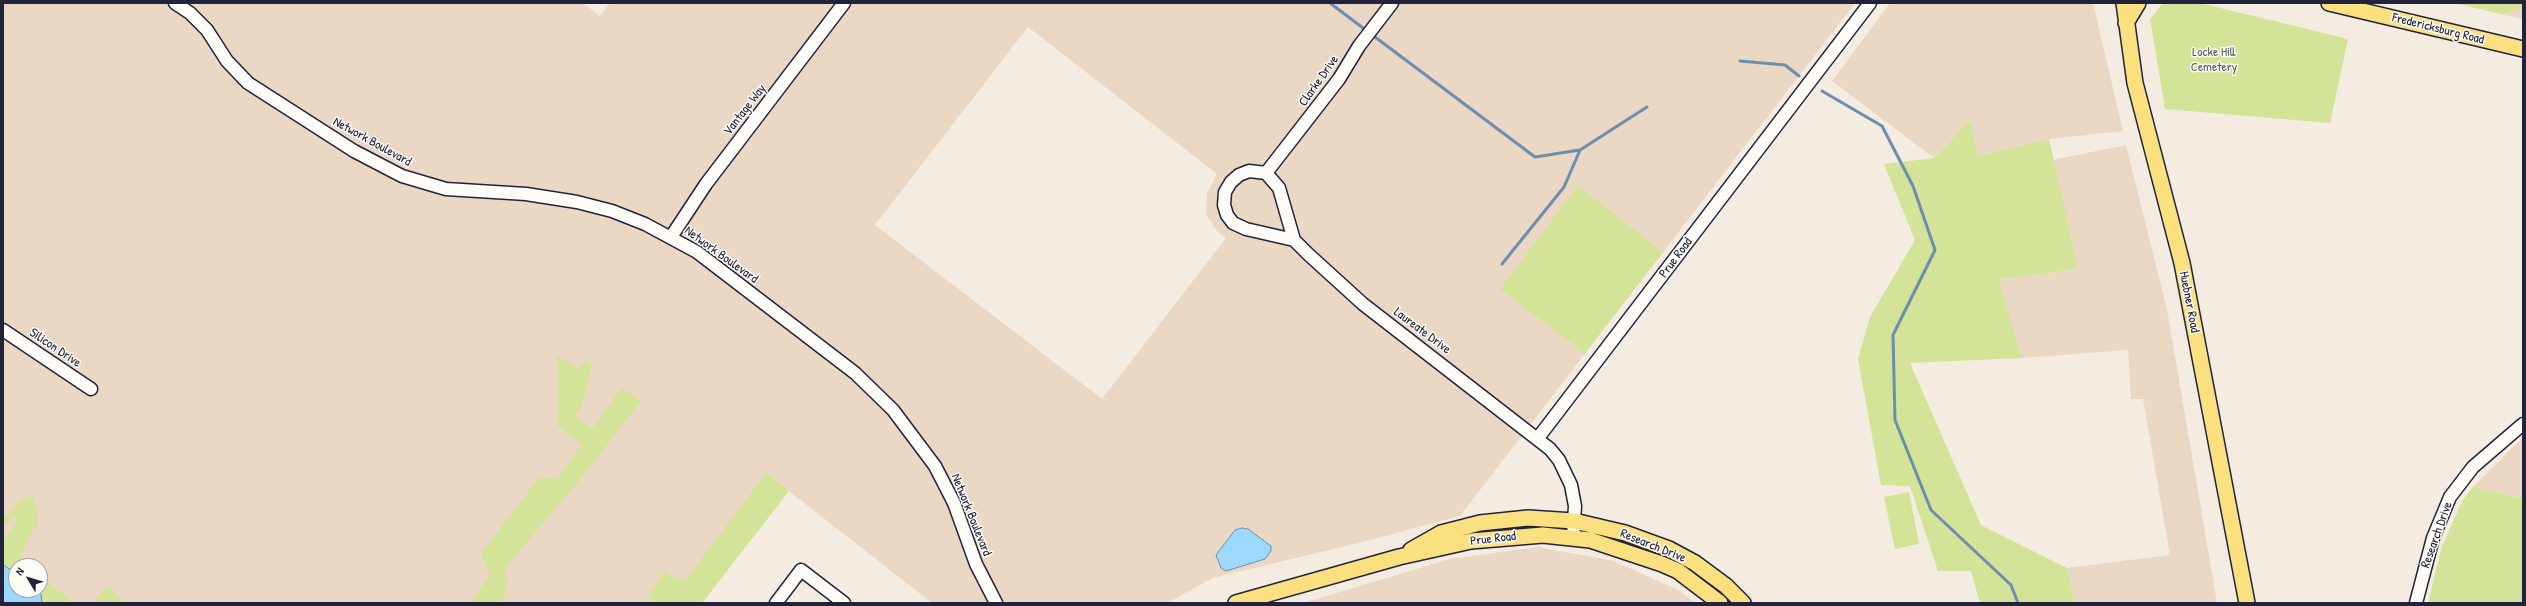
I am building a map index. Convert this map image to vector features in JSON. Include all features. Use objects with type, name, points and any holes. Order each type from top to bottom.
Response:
[{"type":"main road","name":"Huebner Road","points":[[2124,3],[2135,83],[2182,263],[2247,603]]},
{"type":"main road","points":[[2126,23],[2138,3]]},
{"type":"main road","name":"Fredericksburg Road","points":[[2329,3],[2523,50]]},
{"type":"main road","name":"Prue Road","points":[[1399,557],[1454,528],[1528,518],[1574,521]]},
{"type":"main road","name":"Research Drive","points":[[1574,521],[1625,533],[1669,550],[1695,563],[1741,602]]},
{"type":"main road","name":"Prue Road","points":[[1236,603],[1399,557],[1496,537],[1543,535],[1573,537]]},
{"type":"main road","name":"Research Drive","points":[[1573,537],[1624,550],[1678,571],[1720,603]]},
{"type":"main road","points":[[1678,571],[1693,573],[1727,596],[1741,602]]},
{"type":"street","name":"Network Boulevard","points":[[175,3],[190,13],[207,30],[233,69],[248,84],[354,152],[402,176],[446,189],[526,194],[577,202],[612,211],[671,237],[697,252],[854,373],[893,410],[935,466],[954,503],[976,564],[996,603]]},
{"type":"street","name":"Vantage Way","points":[[671,237],[706,184],[844,3]]},
{"type":"street","name":"Clarke Drive","points":[[1266,173],[1339,79],[1364,39],[1392,3]]},
{"type":"street","name":"Prue Road","points":[[1538,438],[1870,3]]},
{"type":"street","name":"Laureate Drive","points":[[1266,173],[1249,171],[1239,175],[1231,182],[1226,192],[1227,215],[1233,223],[1246,229],[1294,240],[1363,304],[1538,438]]},
{"type":"street","points":[[1266,173],[1279,188],[1294,240]]},
{"type":"street","name":"Silicon Drive","points":[[3,330],[91,389]]},
{"type":"street","name":"Research Drive","points":[[2416,603],[2433,538],[2450,497],[2473,467],[2523,424]]},
{"type":"street","points":[[1538,438],[1559,460],[1566,472],[1575,506],[1573,537]]},
{"type":"street","points":[[776,603],[801,570],[844,603]]},
{"type":"shaded area","points":[[3,3],[583,3],[600,16],[610,3],[1855,3],[1460,516],[1362,542],[1213,578],[1167,603],[932,603],[789,491],[702,603],[3,603]],"holes":[[[1028,27],[1217,174],[1207,193],[1206,214],[1216,230],[1226,238],[1102,399],[875,225]]]},
{"type":"shaded area","points":[[1890,3],[2093,3],[2123,131],[2049,139],[1977,156],[1970,120],[1934,158],[1832,81]]},
{"type":"shaded area","points":[[2455,3],[2523,3],[2523,19],[2501,14]]},
{"type":"shaded area","points":[[2126,145],[2167,309],[2217,603],[2075,603],[2067,568],[2170,555],[2143,399],[2131,399],[2128,350],[2022,358],[1999,280],[2078,269],[2053,160]]},
{"type":"shaded area","points":[[2523,439],[2523,499],[2474,486],[2514,446]]},
{"type":"shaded area","points":[[1538,547],[1614,561],[1680,591],[1695,603],[1303,603],[1450,559]]},
{"type":"green space","name":"Locke Hill Cemetery","points":[[2163,3],[2200,3],[2348,39],[2330,123],[2165,109],[2150,19]]},
{"type":"green space","points":[[2455,3],[2523,3],[2523,7],[2501,14]]},
{"type":"green space","points":[[1970,120],[1978,156],[2049,139],[2078,269],[1999,280],[2022,358],[1910,363],[1981,525],[2067,568],[2075,603],[1980,603],[1971,571],[1938,571],[1910,486],[1881,485],[1858,359],[1870,317],[1915,240],[1884,164],[1934,158]]},
{"type":"green space","points":[[1578,186],[1663,252],[1585,353],[1500,289]]},
{"type":"green space","points":[[557,356],[579,369],[586,360],[592,365],[583,404],[575,415],[592,429],[621,388],[641,401],[578,482],[510,562],[504,573],[507,589],[502,603],[470,603],[490,575],[481,553],[539,478],[559,477],[581,445],[557,425]]},
{"type":"green space","points":[[766,473],[789,491],[702,603],[650,603],[648,596],[664,572],[684,582]]},
{"type":"green space","points":[[2474,486],[2523,499],[2523,603],[2428,603],[2441,549],[2462,501]]},
{"type":"green space","points":[[1909,492],[1919,544],[1895,549],[1884,497]]},
{"type":"green space","points":[[30,496],[34,498],[38,524],[30,534],[21,558],[8,558],[8,598],[48,598],[48,582],[74,603],[3,603],[3,542],[17,520],[13,517],[3,526],[3,519],[22,499]]},
{"type":"green space","points":[[104,588],[109,588],[122,600],[121,603],[93,603]]},
{"type":"water","points":[[1242,528],[1248,529],[1271,546],[1271,551],[1265,559],[1226,571],[1221,568],[1216,555],[1235,530]]},
{"type":"water","points":[[3,565],[8,568],[8,598],[41,598],[42,603],[3,603]]},
{"type":"waterway","points":[[1330,3],[1367,31]]},
{"type":"waterway","points":[[1371,34],[1535,157],[1580,150],[1647,107]]},
{"type":"waterway","points":[[1740,61],[1785,65],[1799,76]]},
{"type":"waterway","points":[[1822,91],[1882,126],[1913,186],[1935,250],[1893,335],[1895,420],[1931,510],[2011,585],[2018,603]]},
{"type":"waterway","points":[[1502,264],[1564,187],[1580,150]]}]
